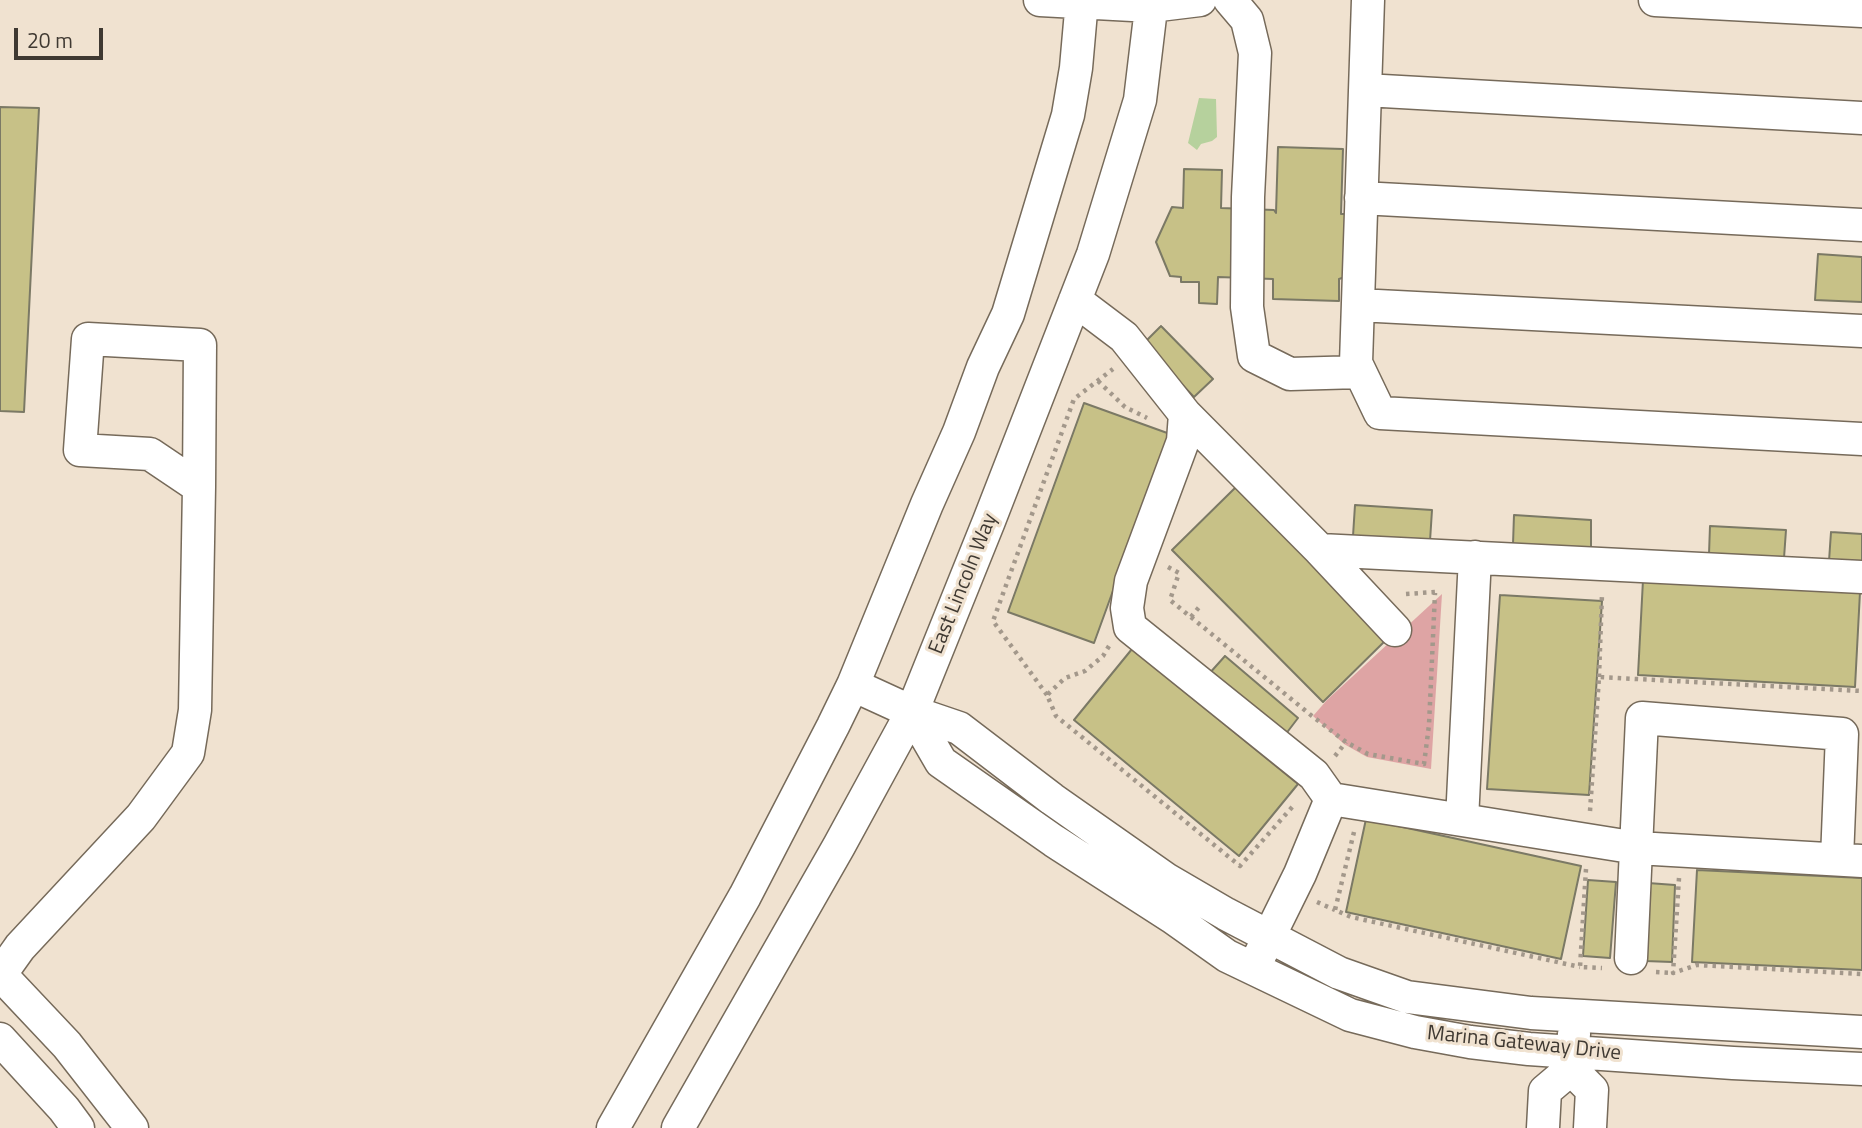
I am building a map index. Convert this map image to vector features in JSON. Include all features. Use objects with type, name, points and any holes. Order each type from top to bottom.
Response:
[{"type":"street","points":[[1040,0],[1152,3],[1200,0]]},
{"type":"street","points":[[1230,0],[1247,20],[1255,53],[1248,197],[1247,293],[1254,356],[1290,374],[1360,372]]},
{"type":"street","points":[[1368,0],[1356,363],[1380,413],[1862,439]]},
{"type":"street","points":[[1655,0],[1862,11]]},
{"type":"street","points":[[613,1128],[745,896],[853,685],[959,432],[983,367],[1007,314],[1068,115],[1076,68],[1082,1]]},
{"type":"street","name":"East Lincoln Way","points":[[678,1128],[912,712],[1093,254],[1140,100],[1152,3]]},
{"type":"street","points":[[1365,90],[1862,118]]},
{"type":"street","points":[[1361,198],[1862,225]]},
{"type":"street","points":[[1075,300],[1124,337],[1183,441],[1131,581],[1126,608],[1130,626],[1314,775],[1331,799],[1637,848],[1850,860],[1842,734],[1642,718],[1637,848],[1631,958]]},
{"type":"street","points":[[1358,304],[1862,331]]},
{"type":"street","points":[[132,1128],[67,1045],[0,975],[20,947],[141,817],[188,754],[195,710],[199,487],[200,345],[88,339],[80,450],[150,454],[199,487]]},
{"type":"street","points":[[1171,418],[1320,550],[1395,630]]},
{"type":"street","points":[[1320,550],[1862,577]]},
{"type":"street","points":[[1462,820],[1475,557]]},
{"type":"street","name":"Marina Gateway Drive","points":[[853,685],[912,712],[959,728],[1052,799],[1166,879],[1339,973],[1407,997],[1519,1012],[1862,1032]]},
{"type":"street","name":"Marina Gateway Drive","points":[[912,712],[941,762],[1227,956],[1350,1015],[1415,1032],[1572,1060],[1862,1069]]},
{"type":"street","points":[[1253,968],[1300,874],[1331,799]]},
{"type":"street","points":[[1543,1128],[1545,1091],[1572,1060],[1576,1015]]},
{"type":"street","points":[[0,1039],[78,1128]]},
{"type":"street","points":[[1572,1060],[1592,1090],[1590,1128]]},
{"type":"path","points":[[1114,368],[1074,400],[993,621],[1047,695],[1056,716],[1240,866],[1295,803]]},
{"type":"path","points":[[1098,381],[1125,407],[1171,418]]},
{"type":"path","points":[[1159,562],[1179,573],[1170,600],[1312,716],[1368,754],[1424,764],[1429,725],[1435,593]]},
{"type":"path","points":[[1598,677],[1602,590]]},
{"type":"path","points":[[1191,617],[1200,606]]},
{"type":"path","points":[[1047,695],[1065,678],[1085,671],[1103,656],[1130,623]]},
{"type":"path","points":[[1356,826],[1335,910],[1351,916],[1580,967]]},
{"type":"path","points":[[1680,851],[1673,973],[1697,964],[1862,974]]},
{"type":"shaded area","points":[[1199,98],[1216,99],[1217,137],[1201,144],[1197,150],[1188,143]]},
{"type":"shaded area","points":[[1442,594],[1431,769],[1367,757],[1344,744],[1313,716]]},
{"type":"building","points":[[0,107],[39,108],[24,412],[0,411]]},
{"type":"building","points":[[1278,147],[1343,149],[1341,214],[1347,214],[1345,277],[1339,279],[1339,301],[1273,299],[1273,279],[1218,277],[1217,304],[1199,303],[1199,282],[1181,282],[1181,277],[1170,276],[1156,242],[1172,207],[1183,208],[1184,169],[1222,170],[1221,208],[1274,210],[1276,213]]},
{"type":"building","points":[[1818,254],[1862,257],[1862,302],[1815,300]]},
{"type":"building","points":[[1161,326],[1213,379],[1194,397],[1143,344]]},
{"type":"building","points":[[1084,403],[1170,434],[1094,643],[1008,612]]},
{"type":"building","points":[[1238,485],[1389,637],[1323,702],[1172,550]]},
{"type":"building","points":[[1355,505],[1432,510],[1430,541],[1353,536]]},
{"type":"building","points":[[1514,515],[1591,520],[1591,548],[1513,544]]},
{"type":"building","points":[[1710,526],[1786,530],[1784,558],[1709,554]]},
{"type":"building","points":[[1831,532],[1862,534],[1862,563],[1829,561]]},
{"type":"building","points":[[1643,580],[1860,592],[1855,687],[1638,675]]},
{"type":"building","points":[[1500,595],[1602,601],[1589,795],[1487,789]]},
{"type":"building","points":[[1132,649],[1298,784],[1239,856],[1074,720]]},
{"type":"building","points":[[1225,656],[1298,718],[1282,739],[1208,675]]},
{"type":"building","points":[[1366,819],[1581,866],[1561,959],[1346,912]]},
{"type":"building","points":[[1697,870],[1862,878],[1862,970],[1692,962]]},
{"type":"building","points":[[1588,880],[1616,882],[1610,958],[1583,956]]},
{"type":"building","points":[[1648,883],[1675,885],[1672,962],[1645,961]]}]
